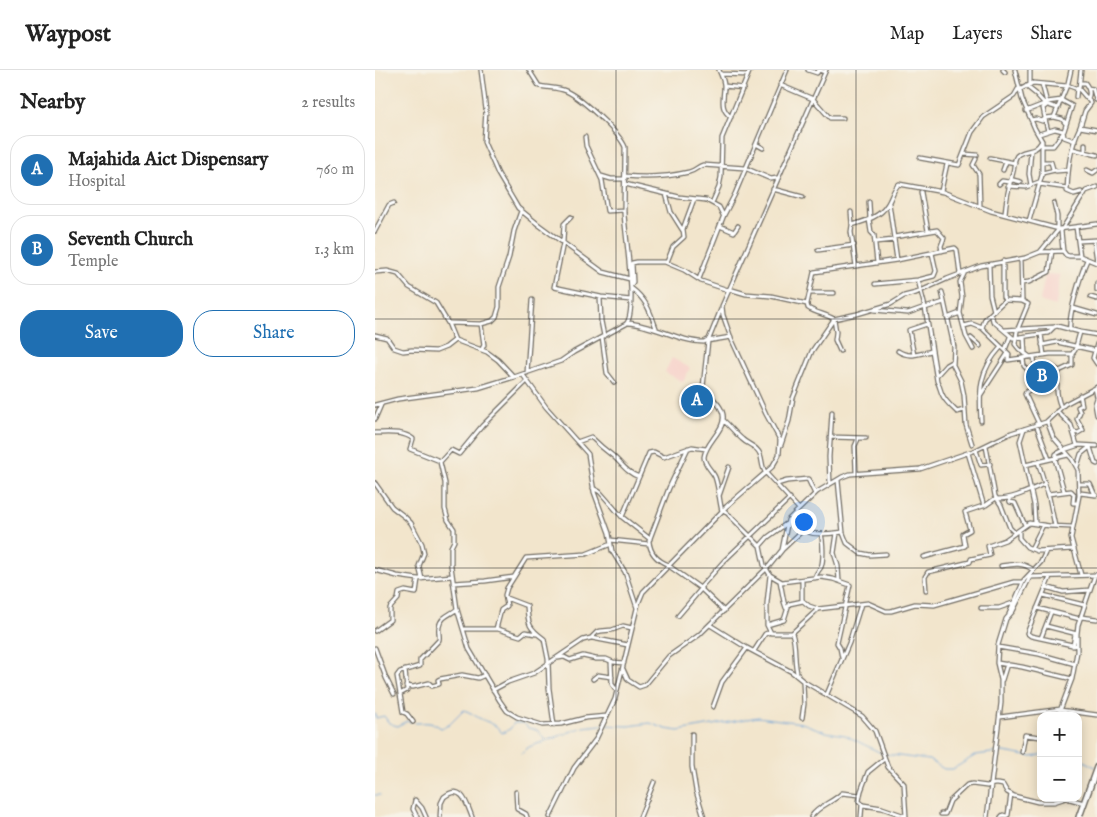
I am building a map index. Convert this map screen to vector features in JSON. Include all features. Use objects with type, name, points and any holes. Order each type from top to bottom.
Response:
[{"type":"main road","points":[[1079,817],[1097,767]]},
{"type":"street","points":[[481,70],[486,110],[484,142],[498,174],[521,212],[603,272],[630,279]]},
{"type":"street","points":[[529,70],[539,86],[565,90],[575,96],[617,134],[625,147],[624,210],[631,287],[631,316],[628,323]]},
{"type":"street","points":[[712,203],[720,184],[722,138],[750,70]]},
{"type":"street","points":[[699,279],[724,215],[735,194],[787,70]]},
{"type":"street","points":[[808,70],[826,71],[777,178],[707,341],[706,370],[703,387],[722,410],[723,420],[716,435],[706,449],[705,460],[715,478],[723,510],[760,546],[769,574],[780,581],[786,582],[826,578],[849,584],[850,587],[837,643],[842,658]]},
{"type":"street","points":[[1015,70],[1027,111],[1043,141],[1042,173],[1029,221]]},
{"type":"street","points":[[1029,70],[1028,85],[1046,104],[1058,108]]},
{"type":"street","points":[[1055,117],[1071,70]]},
{"type":"street","points":[[1077,97],[1081,70]]},
{"type":"street","points":[[731,117],[726,113],[721,102],[724,86],[720,72],[748,75]]},
{"type":"street","points":[[1080,84],[1085,83],[1088,88],[1088,98]]},
{"type":"street","points":[[1041,84],[1046,104],[1043,108],[1048,131]]},
{"type":"street","points":[[780,85],[813,99],[830,118],[843,118]]},
{"type":"street","points":[[920,158],[959,165],[972,132],[983,117],[1013,96],[1019,89],[1028,85],[1067,85],[1078,88],[1091,104]]},
{"type":"street","points":[[724,86],[744,88]]},
{"type":"street","points":[[1081,192],[1070,193],[1067,191],[1068,170],[1084,114],[1091,104],[1097,100],[1093,88],[1088,88]]},
{"type":"street","points":[[1027,111],[1061,100],[1072,106],[1064,137],[1075,141]]},
{"type":"street","points":[[1031,120],[1042,121],[1045,118],[1055,117],[1062,118],[1066,124]]},
{"type":"street","points":[[1080,127],[1097,130]]},
{"type":"street","points":[[1039,134],[1055,128],[1064,132]]},
{"type":"street","points":[[1043,146],[1053,146],[1064,132]]},
{"type":"street","points":[[585,138],[586,146],[601,176],[607,211],[624,210]]},
{"type":"street","points":[[1005,214],[1009,183],[1018,154],[1039,147],[1043,141]]},
{"type":"street","points":[[756,144],[763,148]]},
{"type":"street","points":[[1085,144],[1085,152]]},
{"type":"street","points":[[1073,149],[1097,155]]},
{"type":"street","points":[[1031,151],[1029,174],[1031,186]]},
{"type":"street","points":[[964,154],[977,154]]},
{"type":"street","points":[[990,158],[1015,163]]},
{"type":"street","points":[[976,160],[973,165],[979,174],[980,207]]},
{"type":"street","points":[[1003,170],[1006,162]]},
{"type":"street","points":[[1043,162],[1051,162],[1055,170]]},
{"type":"street","points":[[941,192],[947,164]]},
{"type":"street","points":[[601,176],[610,179],[664,176],[691,172],[700,165],[745,168],[771,179],[777,178]]},
{"type":"street","points":[[1042,173],[1068,170]]},
{"type":"street","points":[[1087,170],[1093,173],[1097,170]]},
{"type":"street","points":[[1009,183],[1013,180],[1021,182]]},
{"type":"street","points":[[999,184],[1002,181],[1024,187],[1039,182],[1067,188]]},
{"type":"street","points":[[625,184],[712,203],[719,207],[724,215]]},
{"type":"street","points":[[852,225],[869,219],[884,209],[899,184],[952,194],[980,207],[1059,229],[1097,224]]},
{"type":"street","points":[[1040,252],[1086,191],[1096,187]]},
{"type":"street","points":[[773,189],[803,197]]},
{"type":"street","points":[[921,192],[928,231]]},
{"type":"street","points":[[666,194],[671,212],[683,231],[684,237],[673,247],[667,262]]},
{"type":"street","points":[[683,231],[694,199]]},
{"type":"street","points":[[869,202],[869,219],[875,242],[877,263]]},
{"type":"street","points":[[889,202],[897,260]]},
{"type":"street","points":[[375,231],[389,205],[394,203]]},
{"type":"street","points":[[1054,203],[1063,251]]},
{"type":"street","points":[[448,323],[481,324],[491,322],[498,314],[499,287],[509,257],[514,230],[521,212]]},
{"type":"street","points":[[851,212],[855,266]]},
{"type":"street","points":[[571,217],[563,224],[563,243],[555,287],[631,300]]},
{"type":"street","points":[[720,226],[734,232],[738,226]]},
{"type":"street","points":[[1075,227],[1080,256]]},
{"type":"street","points":[[875,242],[937,230],[944,238],[941,246],[942,251]]},
{"type":"street","points":[[550,817],[574,768],[596,739],[617,692],[632,628],[643,592],[723,510],[766,473],[777,459],[788,426],[793,398],[811,350],[834,319],[891,304],[904,296],[989,264],[1021,259],[1040,252],[1063,251],[1069,256],[1080,256],[1087,260],[1097,259],[1096,240],[1078,241]]},
{"type":"street","points":[[818,250],[854,245]]},
{"type":"street","points":[[840,351],[835,340],[834,319],[825,313],[812,311],[808,308],[807,304],[814,272],[956,249],[962,274],[959,282],[962,297],[960,313],[966,336],[980,346]]},
{"type":"street","points":[[1022,283],[1030,282],[1049,272],[1053,251]]},
{"type":"street","points":[[875,284],[918,280],[935,275],[931,253]]},
{"type":"street","points":[[1021,259],[1022,301]]},
{"type":"street","points":[[1070,330],[1070,320],[1087,260]]},
{"type":"street","points":[[631,287],[633,282],[631,265],[634,262],[661,261],[728,290],[771,296],[807,304]]},
{"type":"street","points":[[1003,261],[1003,297],[1005,300]]},
{"type":"street","points":[[989,264],[990,295],[995,311]]},
{"type":"street","points":[[375,272],[387,271],[399,274],[409,287],[436,303],[448,323],[455,340],[483,349],[498,360],[515,377]]},
{"type":"street","points":[[918,280],[925,308],[931,352],[943,397],[957,412],[964,410]]},
{"type":"street","points":[[1097,283],[1097,290]]},
{"type":"street","points":[[631,287],[641,295],[648,306],[657,329]]},
{"type":"street","points":[[943,292],[954,350],[953,361],[961,381],[967,429],[972,444]]},
{"type":"street","points":[[810,293],[834,293]]},
{"type":"street","points":[[600,296],[607,373],[614,382]]},
{"type":"street","points":[[1090,297],[1097,299]]},
{"type":"street","points":[[532,300],[525,374],[527,381],[546,407],[588,454],[593,488],[613,553],[625,572],[637,609]]},
{"type":"street","points":[[1005,300],[1027,303],[1028,306],[1017,330],[1016,346],[1028,357]]},
{"type":"street","points":[[982,328],[984,321],[1005,300]]},
{"type":"street","points":[[874,310],[908,313],[945,302]]},
{"type":"street","points":[[722,306],[723,315],[731,337],[751,384],[780,440],[780,446]]},
{"type":"street","points":[[1073,308],[1097,315]]},
{"type":"street","points":[[947,318],[960,313]]},
{"type":"street","points":[[989,315],[993,321],[1016,338],[1049,332],[1054,327]]},
{"type":"street","points":[[375,405],[398,399],[478,388],[525,374],[561,361],[628,323],[641,324],[702,342],[731,337]]},
{"type":"street","points":[[481,324],[483,349]]},
{"type":"street","points":[[914,355],[909,330],[927,324]]},
{"type":"street","points":[[964,326],[974,324],[982,328],[1010,355],[1008,360],[1044,355],[1072,354]]},
{"type":"street","points":[[1004,330],[1059,326],[1097,335]]},
{"type":"street","points":[[1028,357],[1024,366],[1027,370],[1051,367],[1059,371],[1071,367],[1073,362],[1072,354],[1079,332]]},
{"type":"street","points":[[1041,334],[1044,355]]},
{"type":"street","points":[[375,335],[387,338],[394,348],[403,351],[436,351],[446,347],[455,340]]},
{"type":"street","points":[[980,396],[1007,352],[1011,336]]},
{"type":"street","points":[[1024,337],[1023,347],[1043,382],[1025,394],[1049,459]]},
{"type":"street","points":[[971,338],[973,349]]},
{"type":"street","points":[[1042,345],[1057,342],[1096,350]]},
{"type":"street","points":[[1097,344],[1093,359],[1097,364]]},
{"type":"street","points":[[981,421],[981,381],[1001,347]]},
{"type":"street","points":[[898,351],[902,354],[914,355],[931,352]]},
{"type":"street","points":[[937,375],[946,365],[953,361]]},
{"type":"street","points":[[1059,371],[1057,389],[1058,401],[1061,407]]},
{"type":"street","points":[[441,461],[451,450],[459,454],[482,426],[527,381]]},
{"type":"street","points":[[760,546],[768,537],[788,522],[815,494],[837,480],[857,473],[918,470],[969,453],[1002,437],[1047,421],[1061,407],[1096,388],[1097,397],[1095,404],[1097,415]]},
{"type":"street","points":[[1074,432],[1083,430],[1077,419],[1080,412],[1078,407],[1082,405],[1080,395]]},
{"type":"street","points":[[375,419],[381,404]]},
{"type":"street","points":[[1057,410],[1071,425],[1077,446]]},
{"type":"street","points":[[830,484],[828,472],[832,412]]},
{"type":"street","points":[[723,420],[731,426],[743,441],[757,449],[766,473],[799,509]]},
{"type":"street","points":[[1047,421],[1053,437],[1077,468]]},
{"type":"street","points":[[1024,428],[1020,441],[1035,505],[1035,523]]},
{"type":"street","points":[[375,433],[397,433],[411,437],[413,439],[410,450],[441,461]]},
{"type":"street","points":[[577,442],[591,437],[613,456],[625,470],[639,477]]},
{"type":"street","points":[[830,437],[866,438]]},
{"type":"street","points":[[857,473],[855,446],[859,438]]},
{"type":"street","points":[[986,446],[997,499],[1010,528],[1015,533]]},
{"type":"street","points":[[1064,491],[1055,458],[1057,453],[1077,446],[1097,446]]},
{"type":"street","points":[[1091,446],[1097,464]]},
{"type":"street","points":[[1081,575],[1071,538],[1080,493],[1077,468],[1080,456],[1091,446]]},
{"type":"street","points":[[622,517],[651,452],[664,457],[688,448],[706,449]]},
{"type":"street","points":[[649,541],[669,487],[688,448]]},
{"type":"street","points":[[976,450],[981,465],[990,464]]},
{"type":"street","points":[[969,453],[984,506]]},
{"type":"street","points":[[1025,464],[1068,455]]},
{"type":"street","points":[[441,461],[445,483],[445,509],[448,520],[455,529],[451,549],[452,576],[457,609],[469,648],[493,690],[503,705],[517,717],[538,724],[554,724],[607,716]]},
{"type":"street","points":[[1038,462],[1055,526]]},
{"type":"street","points":[[719,496],[729,467]]},
{"type":"street","points":[[777,484],[808,479],[815,494]]},
{"type":"street","points":[[837,480],[843,532],[847,543],[860,553],[870,555],[886,554]]},
{"type":"street","points":[[375,483],[392,507],[411,523],[422,544],[424,553],[419,566],[420,579],[416,592],[404,591],[399,593],[398,599],[390,608],[389,620],[375,631]]},
{"type":"street","points":[[924,557],[965,546],[963,534],[970,530],[965,512],[984,506],[997,499],[1017,497],[1023,492],[1044,484]]},
{"type":"street","points":[[1079,484],[1090,484],[1096,495]]},
{"type":"street","points":[[593,488],[600,492],[622,517],[649,541],[657,558],[701,589],[724,611]]},
{"type":"street","points":[[1048,494],[1072,491],[1074,495],[1073,503],[1077,503]]},
{"type":"street","points":[[1080,493],[1096,495]]},
{"type":"street","points":[[677,616],[724,561],[749,535],[790,498]]},
{"type":"street","points":[[1009,498],[1010,502],[1015,503],[1025,525]]},
{"type":"street","points":[[788,522],[801,530],[821,534],[843,532]]},
{"type":"street","points":[[783,550],[788,522]]},
{"type":"street","points":[[926,590],[925,577],[928,572],[970,562],[971,559],[989,555],[988,546],[1005,540],[1031,522],[1043,525],[1073,527]]},
{"type":"street","points":[[1031,549],[1043,525]]},
{"type":"street","points":[[622,669],[628,680],[639,687],[644,686],[669,656],[710,625],[766,569],[801,530]]},
{"type":"street","points":[[1019,530],[1019,538],[1031,549],[1046,551],[1074,549]]},
{"type":"street","points":[[837,533],[835,553],[839,581]]},
{"type":"street","points":[[815,578],[821,566],[823,540],[821,534]]},
{"type":"street","points":[[496,629],[501,610],[507,606],[508,586],[527,558],[590,553],[611,542],[623,540],[638,544],[649,541]]},
{"type":"street","points":[[987,817],[1000,717],[1001,682],[997,663],[1000,636],[1023,582],[1041,562],[1046,551]]},
{"type":"street","points":[[1001,566],[1011,563],[1024,564],[1033,570]]},
{"type":"street","points":[[375,570],[397,576],[420,579],[452,576]]},
{"type":"street","points":[[769,574],[767,625],[770,632]]},
{"type":"street","points":[[1009,614],[1013,611],[1029,577],[1096,575],[1080,618],[1076,634],[1075,664],[1072,679],[1059,712]]},
{"type":"street","points":[[453,583],[515,577]]},
{"type":"street","points":[[1050,577],[1027,632],[1029,635],[1075,646]]},
{"type":"street","points":[[802,580],[803,601]]},
{"type":"street","points":[[780,581],[786,608]]},
{"type":"street","points":[[754,651],[765,634],[770,632],[772,634],[792,633],[818,609],[870,603],[886,611],[895,611],[915,604],[929,606],[1014,582],[1023,582]]},
{"type":"street","points":[[1046,587],[1063,592],[1090,590]]},
{"type":"street","points":[[1043,595],[1084,605]]},
{"type":"street","points":[[506,598],[527,606],[528,623],[536,634]]},
{"type":"street","points":[[767,625],[783,620],[786,608],[790,603],[803,601],[818,609]]},
{"type":"street","points":[[981,608],[999,608],[1013,603]]},
{"type":"street","points":[[827,694],[855,627],[861,604]]},
{"type":"street","points":[[1037,608],[1080,618],[1097,619]]},
{"type":"street","points":[[413,722],[403,712],[397,676],[400,672],[420,666],[420,660],[428,654],[439,640],[439,629],[443,618],[448,613],[457,609]]},
{"type":"street","points":[[1041,638],[1051,612]]},
{"type":"street","points":[[710,625],[827,694],[867,721],[875,731],[884,758],[891,770],[902,779],[904,784],[905,817],[882,808],[862,805]]},
{"type":"street","points":[[493,690],[533,673],[601,630],[613,630],[621,626],[632,628]]},
{"type":"street","points":[[1046,626],[1076,634]]},
{"type":"street","points":[[463,629],[496,629],[520,636],[525,632],[536,634],[544,639],[554,724]]},
{"type":"street","points":[[792,633],[798,677]]},
{"type":"street","points":[[591,638],[628,645]]},
{"type":"street","points":[[998,647],[1039,654],[1075,664]]},
{"type":"street","points":[[375,648],[394,694]]},
{"type":"street","points":[[713,707],[722,682],[747,648]]},
{"type":"street","points":[[556,658],[564,657],[570,660],[583,656],[597,660],[606,658],[611,661],[624,663]]},
{"type":"street","points":[[611,661],[613,686],[617,692]]},
{"type":"street","points":[[997,663],[1022,666],[1072,679]]},
{"type":"street","points":[[1001,682],[1007,664]]},
{"type":"street","points":[[400,694],[406,691],[405,670]]},
{"type":"street","points":[[406,686],[413,688],[429,683],[432,686],[439,684],[438,679],[460,675],[476,678],[485,675]]},
{"type":"street","points":[[593,679],[598,675],[612,677]]},
{"type":"street","points":[[802,718],[804,704],[803,681]]},
{"type":"street","points":[[1000,717],[1060,709],[1097,715]]},
{"type":"street","points":[[692,734],[692,767],[696,791],[704,817]]},
{"type":"street","points":[[1022,752],[1025,735],[1037,736]]},
{"type":"street","points":[[861,817],[862,805],[859,800],[868,772],[884,758]]},
{"type":"street","points":[[640,817],[654,782]]},
{"type":"street","points":[[941,814],[945,814],[950,801],[967,785],[972,784],[987,786],[992,784],[1003,785],[1007,792],[1011,794],[1041,803],[1066,798],[1084,803]]},
{"type":"street","points":[[516,792],[517,810],[526,814],[527,817]]},
{"type":"street","points":[[440,817],[441,803],[444,796],[456,793],[464,798],[473,817]]},
{"type":"street","points":[[811,817],[818,808],[837,798],[842,793],[860,795]]},
{"type":"street","points":[[1001,817],[1003,815],[1010,816],[1011,794]]},
{"type":"street","points":[[417,817],[413,809],[415,800],[422,808],[426,817]]},
{"type":"shaded area","points":[[1051,274],[1060,275],[1056,306],[1040,300],[1045,276]]},
{"type":"shaded area","points":[[672,358],[690,368],[683,382],[665,372]]},
{"type":"waterway","points":[[415,723],[431,723],[441,728],[449,725],[464,710],[494,725],[502,733],[510,729],[514,723],[524,723],[528,728],[537,730],[546,740]]},
{"type":"waterway","points":[[375,714],[376,718],[384,716],[389,723],[397,726],[407,721],[411,722]]},
{"type":"waterway","points":[[521,753],[529,747],[583,727],[601,725],[629,726],[650,723],[678,731],[758,717],[802,723],[826,732],[845,735],[881,753]]},
{"type":"waterway","points":[[884,754],[929,760],[944,769],[953,769],[976,755],[1004,752],[1032,757],[1037,756]]},
{"type":"waterway","points":[[1082,760],[1095,767]]},
{"type":"waterway","points":[[375,795],[380,795]]},
{"type":"place","name":"Seventh Church","points":[[1042,377]]},
{"type":"place","name":"Majahida Aict Dispensary","points":[[697,401]]}]
